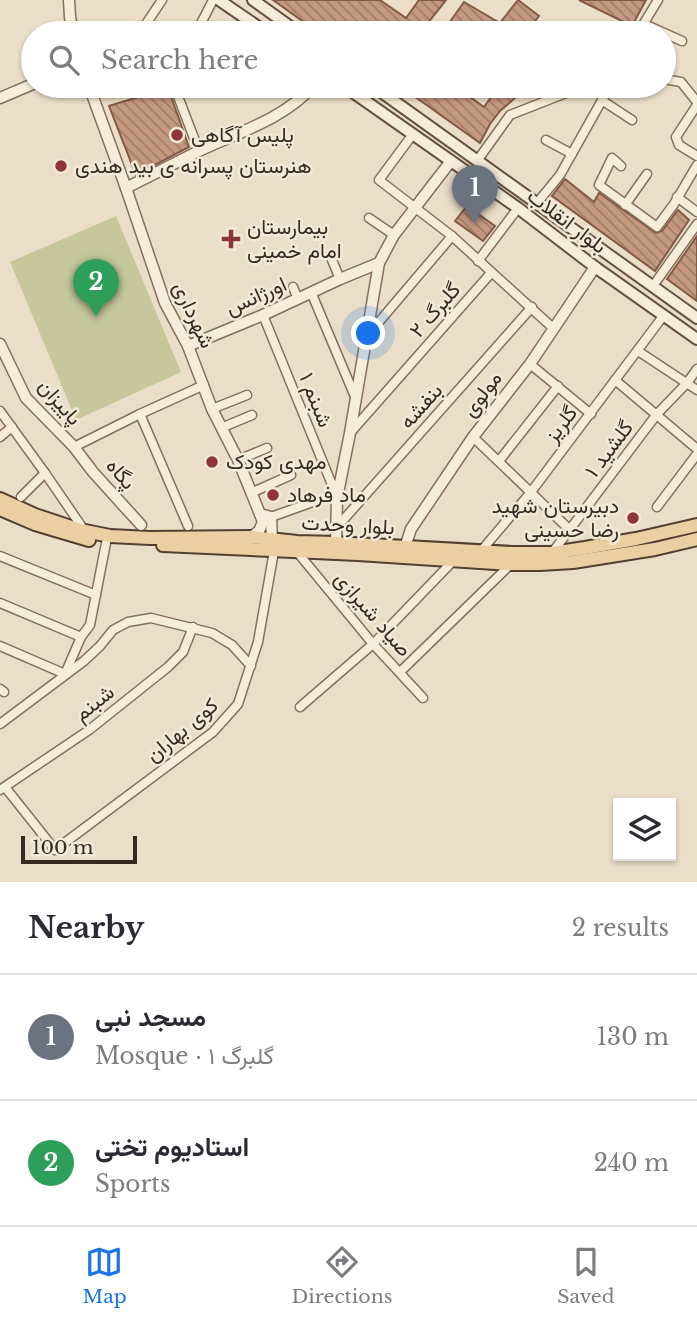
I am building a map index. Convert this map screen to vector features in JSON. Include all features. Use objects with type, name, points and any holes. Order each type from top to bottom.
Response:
[{"type":"main road","points":[[219,0],[241,21]]},
{"type":"main road","points":[[253,0],[282,21]]},
{"type":"main road","name":"بلوار انقلاب","points":[[361,98],[697,339]]},
{"type":"main road","name":"بلوار انقلاب","points":[[390,98],[697,317]]},
{"type":"main road","points":[[684,329],[697,333]]},
{"type":"main road","name":"بلوار وحدت","points":[[0,499],[35,515],[110,536],[251,537],[298,553],[511,564],[573,562],[655,549],[697,539]]},
{"type":"main road","name":"بلوار وحدت","points":[[0,509],[72,536],[106,542],[273,545],[297,542],[337,543],[512,553],[552,552],[614,543],[697,525]]},
{"type":"street","points":[[69,0],[70,21]]},
{"type":"street","points":[[148,21],[162,0]]},
{"type":"street","points":[[202,21],[213,0]]},
{"type":"street","points":[[646,21],[658,0]]},
{"type":"street","points":[[676,38],[682,41]]},
{"type":"street","points":[[676,81],[681,82],[697,103],[676,137],[679,145],[697,156]]},
{"type":"street","points":[[0,98],[21,89]]},
{"type":"street","name":"شهرداری","points":[[93,98],[164,303],[188,346],[212,409],[238,460],[251,493],[265,515],[273,545]]},
{"type":"street","points":[[179,98],[199,151]]},
{"type":"street","points":[[126,188],[270,119],[301,98]]},
{"type":"street","points":[[478,161],[510,115],[553,98]]},
{"type":"street","points":[[537,203],[560,175],[603,100],[632,120]]},
{"type":"street","points":[[413,134],[379,180],[452,236],[553,328]]},
{"type":"street","points":[[546,140],[572,154]]},
{"type":"street","points":[[621,166],[612,158],[599,185],[657,227],[697,165]]},
{"type":"street","points":[[337,543],[337,498],[379,263],[394,235],[451,161]]},
{"type":"street","points":[[625,205],[647,174]]},
{"type":"street","points":[[677,197],[697,212]]},
{"type":"street","points":[[478,261],[518,208]]},
{"type":"street","points":[[369,218],[394,235]]},
{"type":"street","points":[[653,286],[697,225]]},
{"type":"street","points":[[367,336],[452,236]]},
{"type":"street","points":[[332,261],[340,279]]},
{"type":"street","name":"اورژانس","points":[[188,346],[379,263]]},
{"type":"street","name":"مولوی","points":[[405,547],[411,529],[473,438],[530,364],[595,267]]},
{"type":"street","name":"گلبرگ ۲","points":[[350,433],[491,273]]},
{"type":"street","points":[[293,287],[298,299]]},
{"type":"street","points":[[311,292],[356,400]]},
{"type":"street","name":"بنفشه","points":[[337,527],[532,307]]},
{"type":"street","name":"شبنم ۱","points":[[263,315],[337,498]]},
{"type":"street","name":"گلریز","points":[[481,551],[531,492],[664,315]]},
{"type":"street","name":"پاییزان","points":[[0,344],[26,398],[74,447]]},
{"type":"street","points":[[638,351],[697,390]]},
{"type":"street","points":[[530,364],[591,414]]},
{"type":"street","name":"گلشید ۱","points":[[552,552],[657,414],[697,369]]},
{"type":"street","points":[[615,380],[657,414],[697,452],[657,507]]},
{"type":"street","points":[[74,447],[204,385]]},
{"type":"street","points":[[499,461],[558,386]]},
{"type":"street","points":[[212,409],[247,394]]},
{"type":"street","points":[[0,411],[84,530]]},
{"type":"street","points":[[140,414],[188,526]]},
{"type":"street","points":[[221,428],[252,415]]},
{"type":"street","points":[[0,437],[12,427]]},
{"type":"street","points":[[473,438],[570,530]]},
{"type":"street","name":"پگاه","points":[[74,447],[141,525]]},
{"type":"street","points":[[238,460],[267,448]]},
{"type":"street","points":[[21,497],[45,473]]},
{"type":"street","points":[[251,493],[291,475]]},
{"type":"street","points":[[251,537],[259,531],[265,515],[310,503]]},
{"type":"street","points":[[65,674],[81,637],[90,625],[106,542]]},
{"type":"street","name":"کوی بهاران","points":[[2,788],[55,850],[213,732],[238,704],[251,666],[258,642],[273,545]]},
{"type":"street","name":"صیاد شیرازی","points":[[298,553],[373,644],[424,698]]},
{"type":"street","points":[[0,556],[96,595]]},
{"type":"street","points":[[300,707],[373,644],[454,560]]},
{"type":"street","points":[[400,672],[511,564]]},
{"type":"street","points":[[0,603],[81,637]]},
{"type":"street","points":[[0,723],[84,661],[113,630],[128,622],[151,618],[193,627],[232,645],[251,666]]},
{"type":"street","name":"شبنم","points":[[2,788],[89,730],[168,667],[183,652],[193,627]]},
{"type":"street","points":[[0,646],[65,674]]},
{"type":"green space","points":[[116,216],[181,372],[76,420],[10,262]]},
{"type":"building","points":[[273,0],[380,0],[406,18],[419,0],[446,0],[429,21],[302,21]]},
{"type":"building","points":[[518,0],[539,16],[535,21],[502,21]]},
{"type":"building","points":[[579,0],[646,0],[635,21],[622,21]]},
{"type":"building","points":[[464,2],[497,21],[451,21]]},
{"type":"building","points":[[135,98],[172,98],[189,147],[136,175],[109,106]]},
{"type":"building","points":[[417,98],[472,98],[484,107],[490,98],[515,98],[500,111],[480,143]]},
{"type":"building","points":[[565,179],[594,202],[599,193],[656,233],[662,231],[678,210],[689,220],[655,271],[552,196]]},
{"type":"building","points":[[467,206],[495,226],[483,241],[455,221]]},
{"type":"building","points":[[697,236],[697,301],[667,279]]},
{"type":"place","name":"پلیس آگاهی","points":[[177,135]]},
{"type":"place","name":"هنرستان پسرانه ی بید هندی","points":[[61,166]]},
{"type":"place","name":"مسجد نبی","points":[[475,223]]},
{"type":"place","name":"بیمارستان امام خمینی","points":[[231,239]]},
{"type":"place","name":"استادیوم تختی","points":[[96,317]]},
{"type":"place","name":"مهدی کودک","points":[[212,462]]},
{"type":"place","name":"ماد فرهاد","points":[[273,495]]},
{"type":"place","name":"دبیرستان شهید رضا حسینی","points":[[633,518]]}]
